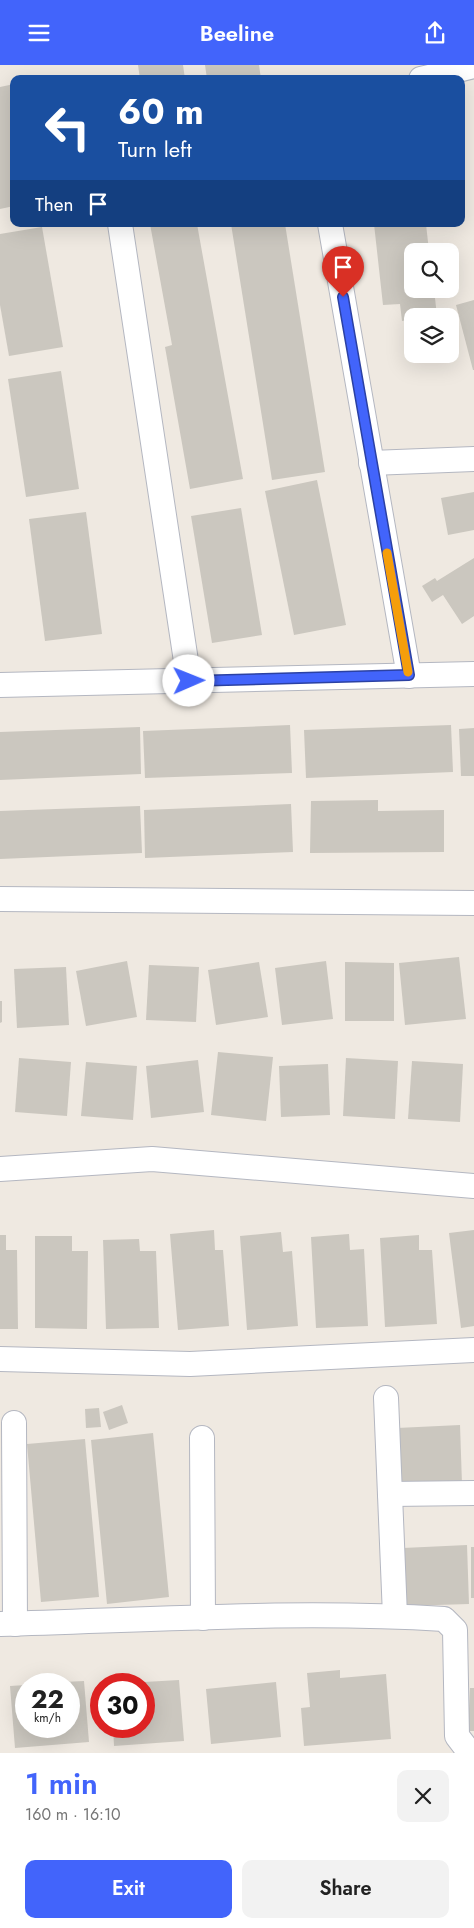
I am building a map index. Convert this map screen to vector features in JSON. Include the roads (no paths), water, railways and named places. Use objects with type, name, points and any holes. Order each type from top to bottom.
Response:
[{"type":"street","points":[[437,75],[474,66]]},
{"type":"street","points":[[120,227],[189,681]]},
{"type":"street","points":[[331,227],[409,675]]},
{"type":"street","points":[[372,463],[474,459]]},
{"type":"street","points":[[0,685],[474,674]]},
{"type":"street","points":[[0,899],[474,903]]},
{"type":"street","points":[[0,1169],[152,1159],[474,1186]]},
{"type":"street","points":[[0,1359],[190,1364],[474,1350]]},
{"type":"street","points":[[386,1398],[394,1616]]},
{"type":"street","points":[[14,1423],[7,1624],[203,1618],[394,1616],[444,1619],[455,1630],[457,1736],[470,1753]]},
{"type":"street","points":[[202,1438],[203,1618]]},
{"type":"street","points":[[390,1494],[474,1493]]}]
